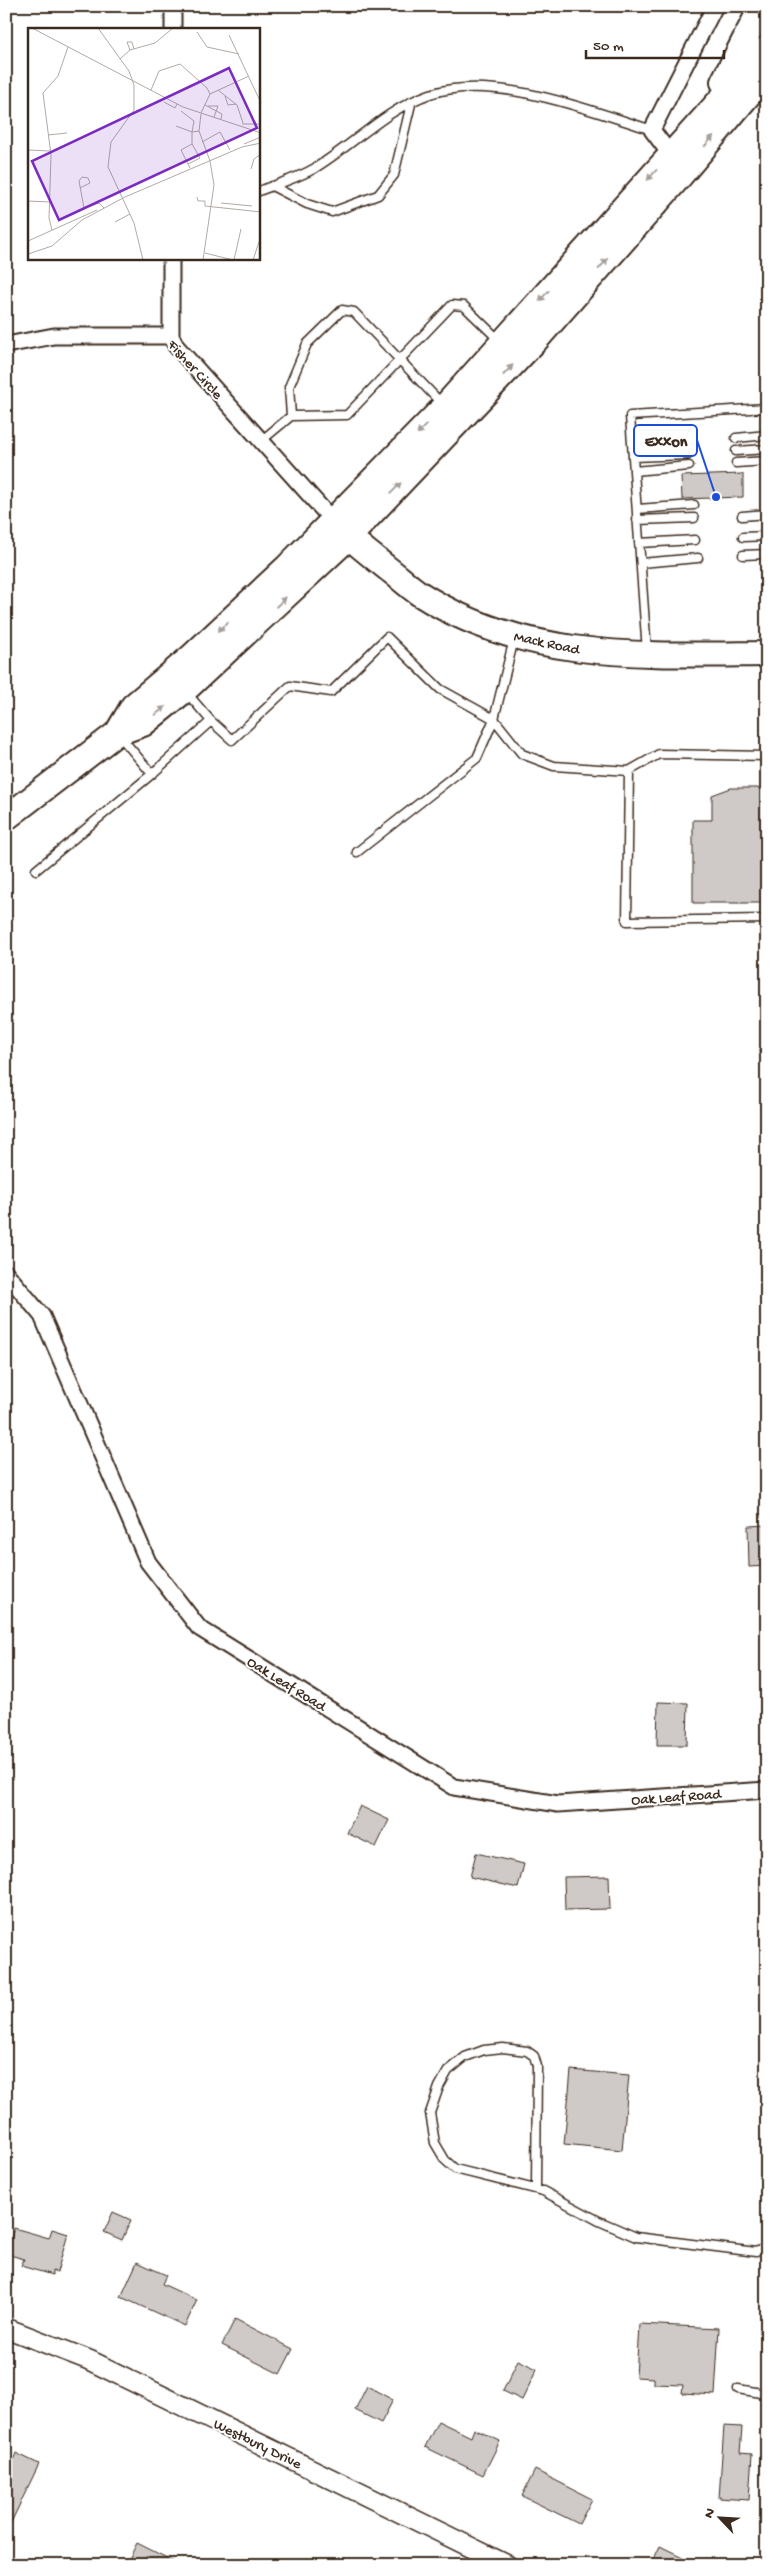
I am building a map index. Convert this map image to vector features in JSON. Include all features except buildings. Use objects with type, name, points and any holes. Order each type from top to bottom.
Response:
[{"type":"main road","points":[[701,120],[734,65],[762,6]]},
{"type":"main road","points":[[117,733],[133,706],[341,529],[445,406],[767,48]]},
{"type":"main road","points":[[6,818],[117,733],[143,724],[185,690],[341,529],[536,340],[681,175],[767,73]]},
{"type":"main road","name":"Mack Road","points":[[341,529],[420,594],[466,617],[514,636],[571,649],[647,654],[767,654]]},
{"type":"street","points":[[173,6],[173,28]]},
{"type":"street","points":[[670,154],[652,130],[715,6]]},
{"type":"street","points":[[171,336],[172,260]]},
{"type":"street","name":"Fisher Circle","points":[[6,345],[54,336],[171,336],[176,346],[341,529]]},
{"type":"street","name":"Oak Leaf Road","points":[[6,1273],[42,1316],[148,1562],[199,1628],[454,1786],[558,1804],[767,1790]]},
{"type":"street","name":"Westbury Drive","points":[[6,2328],[89,2360],[507,2565]]},
{"type":"lane","points":[[260,192],[314,168],[381,120],[430,94],[465,88],[519,92],[566,102],[652,130]]},
{"type":"lane","points":[[272,186],[307,204],[332,212],[378,195],[394,175],[411,104]]},
{"type":"lane","points":[[260,441],[291,416],[347,415],[452,305],[464,306],[502,343]]},
{"type":"lane","points":[[291,416],[289,386],[307,344],[342,310],[354,312],[445,406]]},
{"type":"lane","points":[[647,654],[630,416],[766,408],[767,418]]},
{"type":"lane","points":[[736,438],[767,435]]},
{"type":"lane","points":[[633,447],[688,441]]},
{"type":"lane","points":[[736,450],[767,449]]},
{"type":"lane","points":[[633,457],[688,455]]},
{"type":"lane","points":[[736,463],[767,461]]},
{"type":"lane","points":[[634,471],[689,466]]},
{"type":"lane","points":[[637,509],[694,505]]},
{"type":"lane","points":[[742,516],[767,514]]},
{"type":"lane","points":[[638,520],[694,518]]},
{"type":"lane","points":[[743,537],[767,536]]},
{"type":"lane","points":[[639,543],[696,540]]},
{"type":"lane","points":[[743,555],[767,554]]},
{"type":"lane","points":[[640,563],[698,558]]},
{"type":"lane","points":[[357,852],[476,758],[494,718],[514,636]]},
{"type":"lane","points":[[185,690],[211,721],[232,740],[290,686],[331,692],[387,637],[440,689],[494,718],[522,754],[554,766],[629,771],[659,754],[767,756]]},
{"type":"lane","points":[[36,870],[152,774],[211,721]]},
{"type":"lane","points":[[117,733],[152,774]]},
{"type":"lane","points":[[629,771],[627,920],[767,919]]},
{"type":"lane","points":[[536,2188],[537,2066],[534,2056],[527,2051],[502,2048],[484,2050],[465,2057],[448,2071],[439,2087],[430,2113],[435,2142],[445,2160],[455,2169],[536,2188],[598,2221],[636,2237],[756,2252],[767,2247]]},
{"type":"lane","points":[[738,2390],[767,2394]]},
{"type":"place","name":"Exxon","points":[[716,497]]}]
